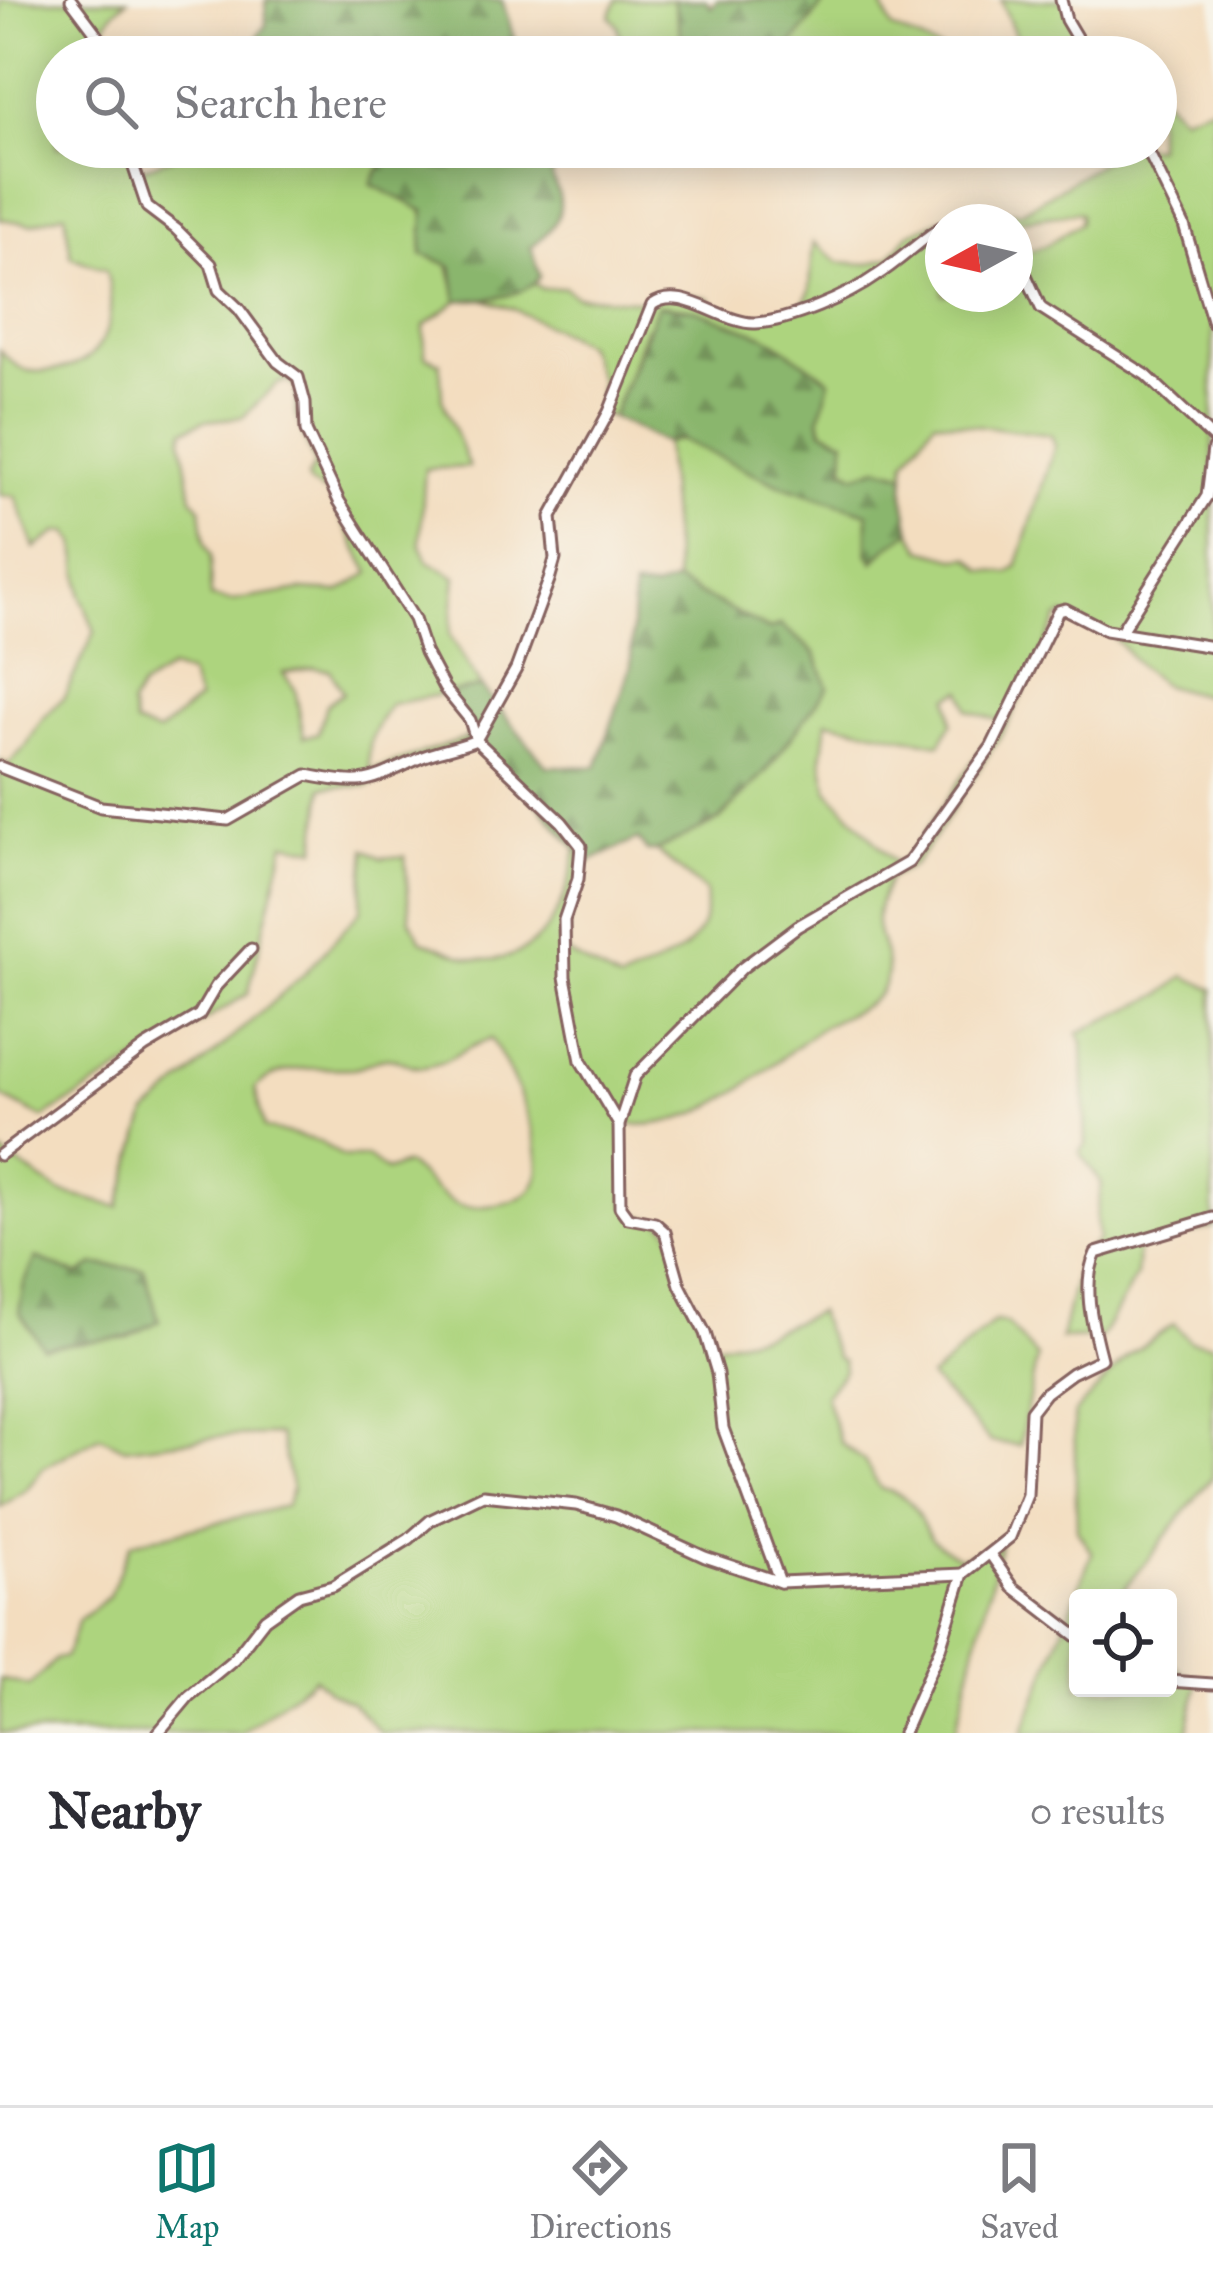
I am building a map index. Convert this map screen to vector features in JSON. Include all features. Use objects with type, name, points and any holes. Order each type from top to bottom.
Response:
[{"type":"street","points":[[71,0],[98,36]]},
{"type":"street","points":[[1061,0],[1076,36]]},
{"type":"street","points":[[134,168],[147,207],[211,264],[219,290],[278,362],[298,377],[306,431],[339,502],[414,619],[444,688],[470,720],[476,740],[581,846],[578,879],[564,920],[565,977],[580,1061],[619,1125]]},
{"type":"street","points":[[1156,168],[1184,225],[1213,322]]},
{"type":"street","points":[[0,767],[101,807],[228,820],[307,775],[348,783],[382,778],[424,756],[476,740],[516,669],[549,580],[555,560],[551,518],[608,415],[652,305],[660,298],[670,298],[737,323],[761,324],[837,297],[877,276],[925,237]]},
{"type":"street","points":[[1033,290],[1041,308],[1146,375],[1213,438]]},
{"type":"street","points":[[1121,631],[1207,496],[1213,449]]},
{"type":"street","points":[[780,1582],[724,1428],[717,1373],[705,1333],[680,1285],[665,1232],[655,1223],[628,1217],[620,1207],[619,1125],[635,1076],[742,968],[836,902],[909,862],[992,746],[1058,611],[1065,609],[1106,630],[1213,647]]},
{"type":"street","points":[[0,1155],[145,1047],[199,1015],[215,986],[250,949]]},
{"type":"street","points":[[158,1733],[189,1696],[235,1659],[265,1619],[299,1595],[333,1586],[431,1520],[483,1495],[576,1505],[616,1516],[704,1557],[780,1582],[963,1574],[1010,1538],[1027,1495],[1031,1411],[1059,1383],[1101,1360],[1091,1322],[1090,1282],[1096,1253],[1213,1218]]},
{"type":"street","points":[[990,1554],[1013,1587],[1069,1629]]},
{"type":"street","points":[[903,1733],[940,1648],[963,1574]]},
{"type":"street","points":[[1177,1682],[1213,1684]]},
{"type":"green space","points":[[0,0],[127,0],[113,13],[105,36],[36,36],[36,168],[394,168],[438,238],[457,301],[424,326],[425,356],[440,362],[442,399],[469,467],[425,469],[420,543],[428,561],[456,577],[450,635],[481,687],[391,704],[373,736],[370,771],[465,739],[475,747],[367,786],[323,787],[316,849],[285,843],[248,994],[43,1118],[0,1096],[0,761],[8,765],[64,697],[95,632],[81,595],[76,543],[68,532],[58,532],[35,548],[15,496],[0,495],[0,350],[31,371],[74,366],[98,347],[110,304],[106,270],[71,257],[65,213],[31,224],[0,219]],"holes":[[[288,381],[296,388],[296,415],[315,465],[307,478],[327,493],[370,573],[339,592],[301,590],[231,601],[210,597],[211,555],[201,508],[192,497],[182,438],[185,429],[204,421],[243,417],[277,384]],[[170,669],[189,675],[198,700],[158,733],[135,725],[131,705],[141,688]],[[330,670],[343,692],[326,705],[318,733],[304,737],[295,689],[283,673]]]},
{"type":"green space","points":[[266,0],[502,0],[513,36],[258,36],[266,25]]},
{"type":"green space","points":[[617,0],[673,0],[681,36],[620,36],[610,16]]},
{"type":"green space","points":[[673,0],[706,0],[711,7],[717,0],[826,0],[799,36],[681,36]]},
{"type":"green space","points":[[826,0],[886,0],[883,8],[892,28],[910,36],[799,36]]},
{"type":"green space","points":[[1001,0],[1067,0],[1082,36],[1016,36]]},
{"type":"green space","points":[[1213,105],[1213,698],[1163,685],[1112,635],[1065,615],[1058,618],[1009,722],[935,837],[914,864],[889,879],[877,914],[887,968],[878,995],[822,1027],[732,1095],[682,1118],[626,1124],[624,1134],[626,1203],[635,1215],[659,1220],[669,1230],[681,1280],[712,1346],[767,1333],[817,1312],[837,1358],[843,1361],[844,1371],[825,1395],[840,1442],[864,1461],[881,1489],[912,1504],[928,1534],[942,1547],[960,1558],[1000,1545],[955,1733],[381,1733],[351,1702],[314,1678],[241,1733],[0,1733],[0,1679],[29,1686],[56,1659],[65,1657],[79,1620],[109,1596],[131,1543],[286,1506],[292,1489],[279,1435],[125,1448],[100,1436],[43,1468],[26,1490],[0,1507],[0,1152],[60,1192],[119,1207],[147,1114],[305,973],[361,910],[366,849],[381,858],[405,856],[410,920],[422,941],[468,958],[498,959],[535,942],[559,909],[576,847],[588,862],[569,918],[567,953],[620,982],[668,959],[693,940],[705,911],[705,891],[656,851],[719,820],[768,769],[827,687],[770,630],[676,582],[665,443],[680,439],[778,484],[869,513],[868,553],[885,549],[911,531],[922,549],[970,557],[983,570],[1009,573],[1017,567],[1055,445],[1051,435],[935,420],[906,460],[905,474],[879,467],[856,475],[832,451],[820,417],[768,337],[693,309],[646,328],[612,417],[599,412],[600,380],[585,344],[483,299],[535,284],[542,289],[564,287],[576,296],[645,301],[673,292],[709,298],[712,304],[746,320],[802,305],[810,291],[813,242],[838,262],[868,264],[890,257],[909,234],[925,227],[925,312],[1033,312],[1033,250],[1080,223],[1081,214],[1033,218],[1033,205],[1092,168],[1177,168],[1177,112],[1181,116]],"holes":[[[962,690],[968,710],[1000,721],[909,856],[895,863],[828,790],[822,759],[827,721],[940,744],[952,723],[949,697]],[[491,1039],[532,1130],[539,1168],[536,1182],[513,1201],[472,1207],[444,1197],[406,1164],[386,1171],[367,1157],[344,1157],[318,1141],[264,1128],[255,1088],[277,1074],[353,1068],[384,1058],[424,1067]]]},
{"type":"green space","points":[[380,168],[554,168],[551,175],[559,198],[558,216],[531,247],[540,276],[514,293],[457,301],[452,266],[422,254],[424,211],[371,184]]},
{"type":"green space","points":[[658,305],[693,309],[768,337],[830,380],[820,417],[822,430],[845,440],[844,469],[856,475],[879,467],[905,474],[911,531],[874,562],[868,553],[868,513],[778,484],[680,439],[665,443],[612,417]]},
{"type":"green space","points":[[676,582],[769,630],[781,625],[815,653],[828,687],[768,769],[719,820],[656,851],[647,851],[638,839],[588,862],[531,796],[465,739],[470,733],[468,724],[441,694],[481,687],[547,766],[597,767],[631,666],[633,588],[655,589]]},
{"type":"green space","points":[[1185,976],[1213,989],[1213,1227],[1138,1248],[1136,1276],[1101,1338],[1061,1339],[1080,1257],[1098,1240],[1096,1217],[1102,1184],[1080,1152],[1086,1145],[1083,1042],[1078,1033],[1162,994]]},
{"type":"green space","points":[[36,1258],[78,1275],[94,1265],[144,1269],[159,1321],[128,1337],[43,1347],[19,1312],[24,1284]]},
{"type":"green space","points":[[994,1322],[1006,1323],[1037,1357],[1020,1445],[991,1442],[930,1378]]},
{"type":"green space","points":[[1174,1324],[1190,1341],[1213,1344],[1213,1477],[1124,1589],[1078,1589],[1092,1553],[1077,1530],[1074,1414],[1129,1355]]},
{"type":"green space","points":[[1069,1613],[1069,1697],[1177,1697],[1177,1668],[1198,1678],[1188,1733],[1023,1733]]}]
